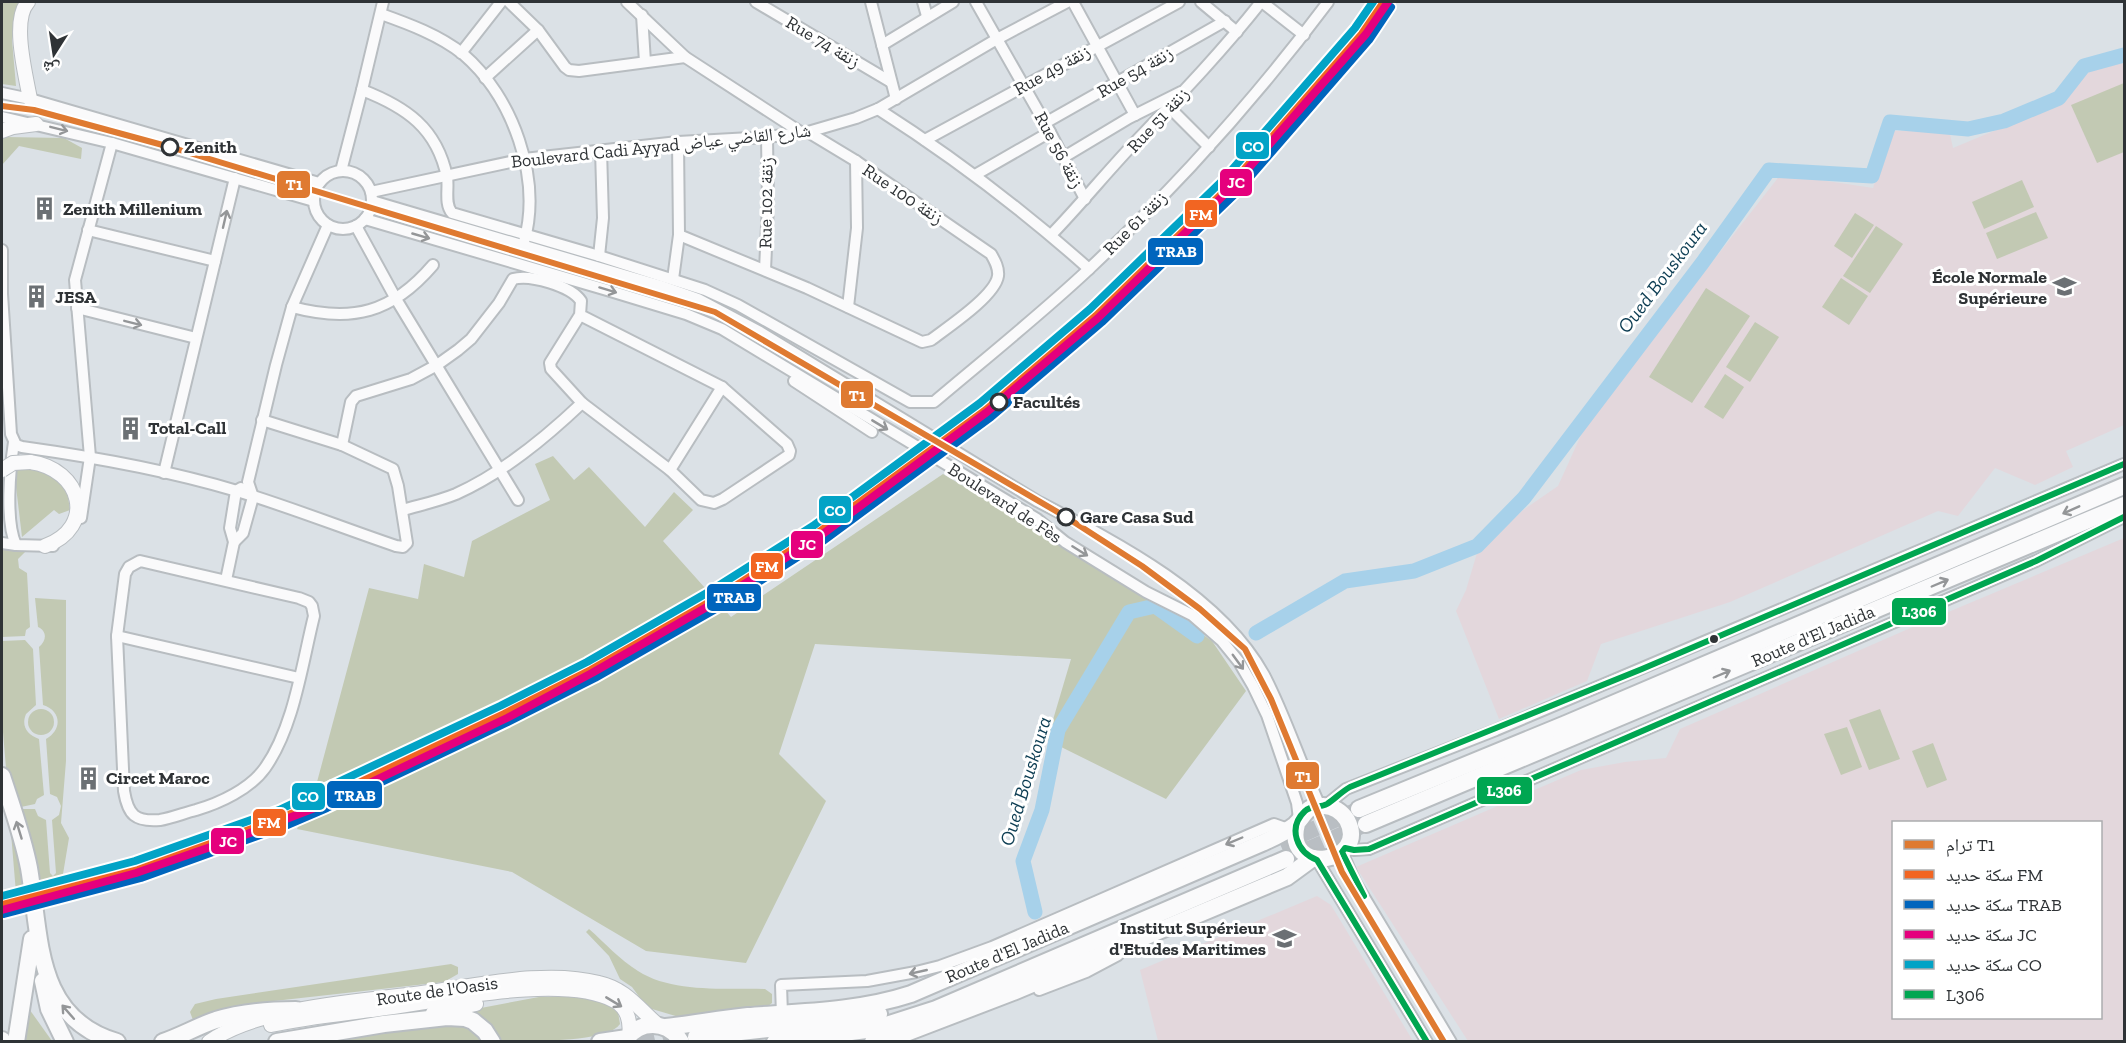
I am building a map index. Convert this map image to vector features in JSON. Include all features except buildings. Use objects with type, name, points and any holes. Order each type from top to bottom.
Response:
[{"type":"highway","name":"Route d'El Jadida","points":[[2124,486],[1676,677],[1363,817],[1668,697],[2124,505]]},
{"type":"highway","name":"Route d'El Jadida","points":[[775,1041],[841,1034],[897,1023],[936,1009],[1290,835],[1309,808],[1355,802],[1596,701],[1676,677]]},
{"type":"highway","name":"Route d'El Jadida","points":[[1345,848],[1385,826],[1618,727],[1647,712],[1668,697]]},
{"type":"highway","points":[[2,776],[24,847],[49,1009],[65,1041]]},
{"type":"highway","points":[[1290,835],[1295,834],[1304,853],[1315,859],[1331,859],[1345,848],[1350,834],[1348,824],[1340,812],[1325,806]]},
{"type":"highway","name":"Route d'El Jadida","points":[[600,1041],[627,1038],[639,1028],[876,1004],[911,994],[1262,843],[1290,835]]},
{"type":"highway","name":"Route d'El Jadida","points":[[691,1036],[751,1022],[815,1024],[873,1016],[922,998],[1290,835]]},
{"type":"highway","points":[[873,1041],[940,1021],[1287,877],[1315,859]]},
{"type":"highway","points":[[984,986],[1022,977],[1065,962],[1233,888],[1253,882],[1277,881]]},
{"type":"highway","points":[[16,1041],[30,957],[34,916]]},
{"type":"highway","points":[[40,955],[49,981],[69,1013],[91,1031],[117,1041]]},
{"type":"highway","points":[[167,1041],[237,1014],[266,1010],[296,1010]]},
{"type":"highway","points":[[277,1041],[431,1017],[465,1018],[478,1025],[492,1041]]},
{"type":"highway","points":[[662,1026],[676,1035],[691,1036]]},
{"type":"main road","points":[[28,2],[21,17],[21,30],[30,99]]},
{"type":"main road","points":[[2,131],[36,124]]},
{"type":"main road","points":[[2,470],[13,463],[30,462],[45,465],[64,476],[73,488],[76,501],[75,519],[67,532],[55,542],[45,546]]},
{"type":"main road","name":"Route de l'Oasis","points":[[209,1041],[246,1023],[296,1010],[512,981],[577,979],[606,984],[633,1000],[662,1026]]},
{"type":"main road","name":"Route de l'Oasis","points":[[227,1041],[254,1030],[284,1022],[492,993],[574,989],[614,1000],[622,1007],[628,1016],[630,1026],[627,1038]]},
{"type":"main road","points":[[384,1024],[533,990]]},
{"type":"street","points":[[341,171],[383,2]]},
{"type":"street","points":[[461,53],[501,2]]},
{"type":"street","points":[[509,2],[538,30],[569,70],[579,71],[685,57]]},
{"type":"street","name":"Rue 100 زنقة","points":[[627,2],[685,57],[856,162],[986,250],[998,267],[998,276],[990,292],[929,342],[918,341],[848,307]]},
{"type":"street","points":[[758,3],[772,2]]},
{"type":"street","points":[[871,2],[896,99]]},
{"type":"street","points":[[923,2],[927,16]]},
{"type":"street","points":[[882,45],[953,2]]},
{"type":"street","name":"Rue 56 زنقة","points":[[976,2],[1048,127],[1085,199]]},
{"type":"street","name":"Boulevard Cadi Ayyad شارع القاضي عياض","points":[[372,197],[447,176],[524,159],[678,142],[767,137],[805,132],[856,118],[878,110],[1066,2]]},
{"type":"street","points":[[1073,2],[1135,116]]},
{"type":"street","name":"Rue 49 زنقة","points":[[925,140],[1179,2]]},
{"type":"street","points":[[1201,2],[1237,32]]},
{"type":"street","points":[[1261,2],[1304,35]]},
{"type":"street","name":"Rue 51 زنقة","points":[[1051,235],[1141,136],[1170,108],[1261,2]]},
{"type":"street","name":"Rue 61 زنقة","points":[[673,279],[738,305],[910,402],[934,402],[1089,269],[1209,147],[1304,35],[1328,2]]},
{"type":"street","name":"Rue 74 زنقة","points":[[758,3],[891,82]]},
{"type":"street","points":[[381,14],[424,31],[461,53],[497,95],[509,118],[524,159],[530,201],[525,240]]},
{"type":"street","points":[[642,15],[645,62]]},
{"type":"street","name":"Rue 54 زنقة","points":[[975,175],[1116,82],[1225,21]]},
{"type":"street","points":[[484,78],[538,30]]},
{"type":"street","points":[[1064,157],[1187,89]]},
{"type":"street","points":[[362,90],[389,100],[406,110],[431,138],[447,176],[448,208],[452,213],[525,240],[599,256],[673,279],[679,235],[678,142]]},
{"type":"street","points":[[2,93],[30,99],[319,183]]},
{"type":"street","points":[[1170,108],[1209,147]]},
{"type":"street","points":[[878,110],[975,175],[1051,235],[1089,269]]},
{"type":"street","points":[[2,117],[112,143],[314,201]]},
{"type":"street","name":"Rue 102 زنقة","points":[[765,270],[768,204],[767,137]]},
{"type":"street","points":[[2,543],[45,546],[64,542],[79,525],[90,457],[75,280],[112,143]]},
{"type":"street","points":[[599,256],[603,218],[601,150]]},
{"type":"street","points":[[679,235],[848,307],[857,228],[856,162]]},
{"type":"street","points":[[341,171],[359,176],[366,183],[372,197],[370,212],[361,223],[340,229],[328,225],[317,214],[314,201],[319,183],[329,175],[341,171]]},
{"type":"street","points":[[164,473],[235,178]]},
{"type":"street","name":"Boulevard de Fès","points":[[372,197],[525,240],[681,292],[721,310],[829,373],[1037,501],[1075,520],[1161,572],[1231,630],[1251,656],[1274,697],[1325,806]]},
{"type":"street","points":[[361,223],[396,299],[518,500]]},
{"type":"street","name":"Boulevard de Fès","points":[[361,223],[608,290],[686,314],[722,329],[1037,519],[1070,545],[1146,592],[1192,615],[1205,625],[1233,655],[1253,686],[1280,750],[1298,803],[1290,835]]},
{"type":"street","points":[[234,542],[243,533],[253,497],[248,482],[292,307],[328,225]]},
{"type":"street","points":[[88,230],[215,261]]},
{"type":"street","points":[[2,250],[2,294],[11,437],[14,442],[22,447],[90,457],[236,491],[396,546],[403,547],[407,543],[403,510],[393,469],[342,445],[262,420]]},
{"type":"street","points":[[292,307],[316,313],[343,315],[371,310],[396,299],[417,284],[433,265]]},
{"type":"street","points":[[342,445],[351,402],[356,396],[411,379],[437,365],[471,339],[499,303],[513,279],[530,277],[572,291],[582,301],[580,315],[550,363],[551,369],[582,403],[670,470],[701,500],[714,503],[789,455],[790,450],[787,444],[722,387],[580,315]]},
{"type":"street","points":[[77,308],[196,338]]},
{"type":"street","points":[[722,329],[766,362],[872,432]]},
{"type":"street","points":[[670,470],[722,387]]},
{"type":"street","points":[[403,510],[455,494],[500,469],[555,428],[582,403]]},
{"type":"street","points":[[14,442],[9,491],[12,535],[15,545]]},
{"type":"street","points":[[1325,806],[1346,789],[1496,730],[2124,464]]},
{"type":"street","points":[[226,580],[234,542],[231,528],[236,491],[248,482]]},
{"type":"street","points":[[1451,1041],[1355,882],[1345,848],[1369,849],[1993,579],[2076,542],[2124,517]]},
{"type":"street","points":[[140,561],[226,580],[309,602],[314,616],[282,738],[265,767],[252,781],[206,807],[162,820],[139,818],[130,813],[126,806],[124,791],[117,636],[125,574],[133,563],[140,561]]},
{"type":"street","points":[[117,636],[299,678]]},
{"type":"street","points":[[782,1015],[781,985],[867,981],[940,966],[992,947],[1274,824],[1290,835]]},
{"type":"street","points":[[1315,859],[1427,1041]]},
{"type":"street","points":[[901,1041],[1086,972],[1150,934]]},
{"type":"shaded area","points":[[2124,57],[2124,425],[2066,451],[2073,467],[2035,485],[1995,468],[1958,516],[1938,511],[1730,602],[1601,644],[1587,681],[1499,719],[1456,611],[1466,590],[1477,553],[1522,511],[1558,486],[1582,433],[1623,376],[1781,174],[1873,188],[1890,131],[1949,130],[1953,148],[2066,101],[2084,69]]},
{"type":"shaded area","points":[[2124,538],[2124,1041],[1468,1041],[1356,867],[1581,770],[1666,758],[1680,729]]},
{"type":"shaded area","name":"Institut Supérieur d'Etudes Maritimes","points":[[1317,896],[1331,905],[1413,1041],[1158,1041],[1140,970]]},
{"type":"green space","points":[[2,2],[21,2],[12,40],[16,86],[2,84]]},
{"type":"green space","points":[[2124,83],[2124,152],[2097,163],[2071,105]]},
{"type":"green space","points":[[4,130],[6,137],[64,138],[82,148],[81,159],[19,146],[2,165],[2,132]]},
{"type":"green space","points":[[2022,180],[2034,207],[1984,229],[1972,202]]},
{"type":"green space","points":[[2036,212],[2048,238],[1997,259],[1986,233]]},
{"type":"green space","points":[[1855,213],[1874,225],[1852,258],[1834,246]]},
{"type":"green space","points":[[1876,226],[1903,244],[1870,293],[1843,276]]},
{"type":"green space","points":[[1841,278],[1868,296],[1849,325],[1822,307]]},
{"type":"green space","points":[[1706,288],[1750,316],[1692,403],[1649,377]]},
{"type":"green space","points":[[1755,322],[1779,337],[1750,382],[1726,367]]},
{"type":"green space","points":[[1725,374],[1744,387],[1723,419],[1704,407]]},
{"type":"green space","points":[[553,456],[574,480],[589,467],[645,527],[674,492],[693,510],[663,541],[731,617],[943,474],[1153,599],[1212,641],[1246,691],[1166,799],[1047,740],[1071,659],[815,644],[779,754],[826,801],[746,963],[646,951],[512,872],[297,829],[317,782],[369,588],[418,599],[424,564],[464,577],[472,541],[550,500],[535,464]]},
{"type":"green space","points":[[24,467],[47,471],[67,490],[70,510],[59,514],[54,510],[22,537],[14,470]]},
{"type":"green space","points":[[2,548],[28,549],[18,559],[19,568],[27,573],[30,627],[26,630],[25,636],[2,637]]},
{"type":"green space","points":[[35,598],[66,600],[66,761],[61,823],[69,838],[62,880],[16,893],[9,809],[35,809],[38,816],[46,820],[50,873],[53,876],[56,873],[52,820],[59,815],[61,806],[57,797],[50,794],[46,739],[55,731],[58,721],[54,712],[43,705],[39,647],[45,636],[38,627]]},
{"type":"green space","points":[[25,640],[33,649],[36,705],[26,714],[24,722],[28,732],[39,739],[44,795],[37,799],[35,804],[21,807],[9,804],[2,720],[2,641]]},
{"type":"green space","points":[[41,709],[50,713],[54,722],[50,731],[41,735],[32,731],[28,722],[32,713]]},
{"type":"green space","points":[[1880,709],[1900,759],[1869,770],[1849,720]]},
{"type":"green space","points":[[1847,727],[1862,767],[1841,775],[1824,734]]},
{"type":"green space","points":[[1933,743],[1947,780],[1927,788],[1912,751]]},
{"type":"green space","points":[[589,929],[625,962],[652,978],[699,988],[765,989],[772,994],[772,1003],[767,1007],[733,1009],[679,1017],[652,1009],[643,1002],[632,987],[620,979],[609,956],[586,932]]},
{"type":"green space","points":[[451,964],[458,967],[458,974],[444,982],[248,1004],[220,1010],[193,1020],[190,1012],[195,1004],[216,999]]},
{"type":"green space","points":[[539,997],[581,998],[602,1002],[618,1012],[620,1024],[613,1030],[584,1038],[501,1041],[491,1026],[465,1011]]},
{"type":"green space","points":[[27,1006],[52,1041],[23,1042]]},
{"type":"green space","points":[[441,1023],[462,1023],[488,1042],[318,1042]]},
{"type":"waterway","name":"Oued Bouskoura","points":[[1256,633],[1345,581],[1414,571],[1477,546],[1524,498],[1703,262],[1769,170],[1872,176],[1890,122],[1968,129],[2004,121],[2059,98],[2084,66],[2124,55]]},
{"type":"waterway","name":"Oued Bouskoura","points":[[1035,912],[1023,861],[1042,810],[1058,730],[1129,612],[1155,606],[1197,636]]},
{"type":"tunnel","points":[[1280,844],[1355,811]]},
{"type":"tunnel","points":[[1286,859],[1366,824]]},
{"type":"tunnel","points":[[639,1042],[683,1032]]},
{"type":"tram line","name":"T1","points":[[2,106],[34,110],[170,147],[715,312],[1066,517],[1142,566],[1200,609],[1245,649],[1271,699],[1342,872],[1444,1042]]},
{"type":"rail line","name":"CO","points":[[2,896],[135,861],[279,810],[500,706],[587,662],[712,590],[813,526],[980,403],[1090,309],[1223,180],[1355,28],[1373,2]]},
{"type":"rail line","name":"FM","points":[[2,905],[138,870],[282,818],[323,800],[591,670],[717,598],[818,533],[986,410],[1096,316],[1230,186],[1362,34],[1384,2]]},
{"type":"rail line","name":"JC","points":[[2,910],[136,873],[325,804],[507,718],[592,673],[719,600],[820,536],[987,412],[1098,318],[1232,187],[1366,34],[1388,2]]},
{"type":"rail line","name":"TRAB","points":[[4,914],[141,878],[285,826],[327,808],[595,678],[721,606],[823,541],[991,417],[1102,322],[1237,192],[1369,40],[1391,7]]},
{"type":"transit line","name":"L306","points":[[1427,1042],[1317,860],[1304,851],[1300,845],[1296,825],[1305,811],[1327,804],[1350,787],[1642,669],[2124,464]]},
{"type":"transit line","name":"L306","points":[[1364,896],[1342,852],[1345,848],[1369,849],[2036,561],[2124,517]]},
{"type":"place","name":"Zenith","points":[[170,147]]},
{"type":"place","name":"Zenith Millenium","points":[[45,209]]},
{"type":"place","name":"École Normale Supérieure","points":[[2065,287]]},
{"type":"place","name":"JESA","points":[[37,297]]},
{"type":"place","name":"Facultés","points":[[999,402]]},
{"type":"place","name":"Total-Call","points":[[130,428]]},
{"type":"place","name":"Gare Casa Sud","points":[[1066,517]]},
{"type":"place","name":"Circet Maroc","points":[[88,778]]},
{"type":"place","name":"Institut Supérieur d'Etudes Maritimes","points":[[1284,938]]}]
